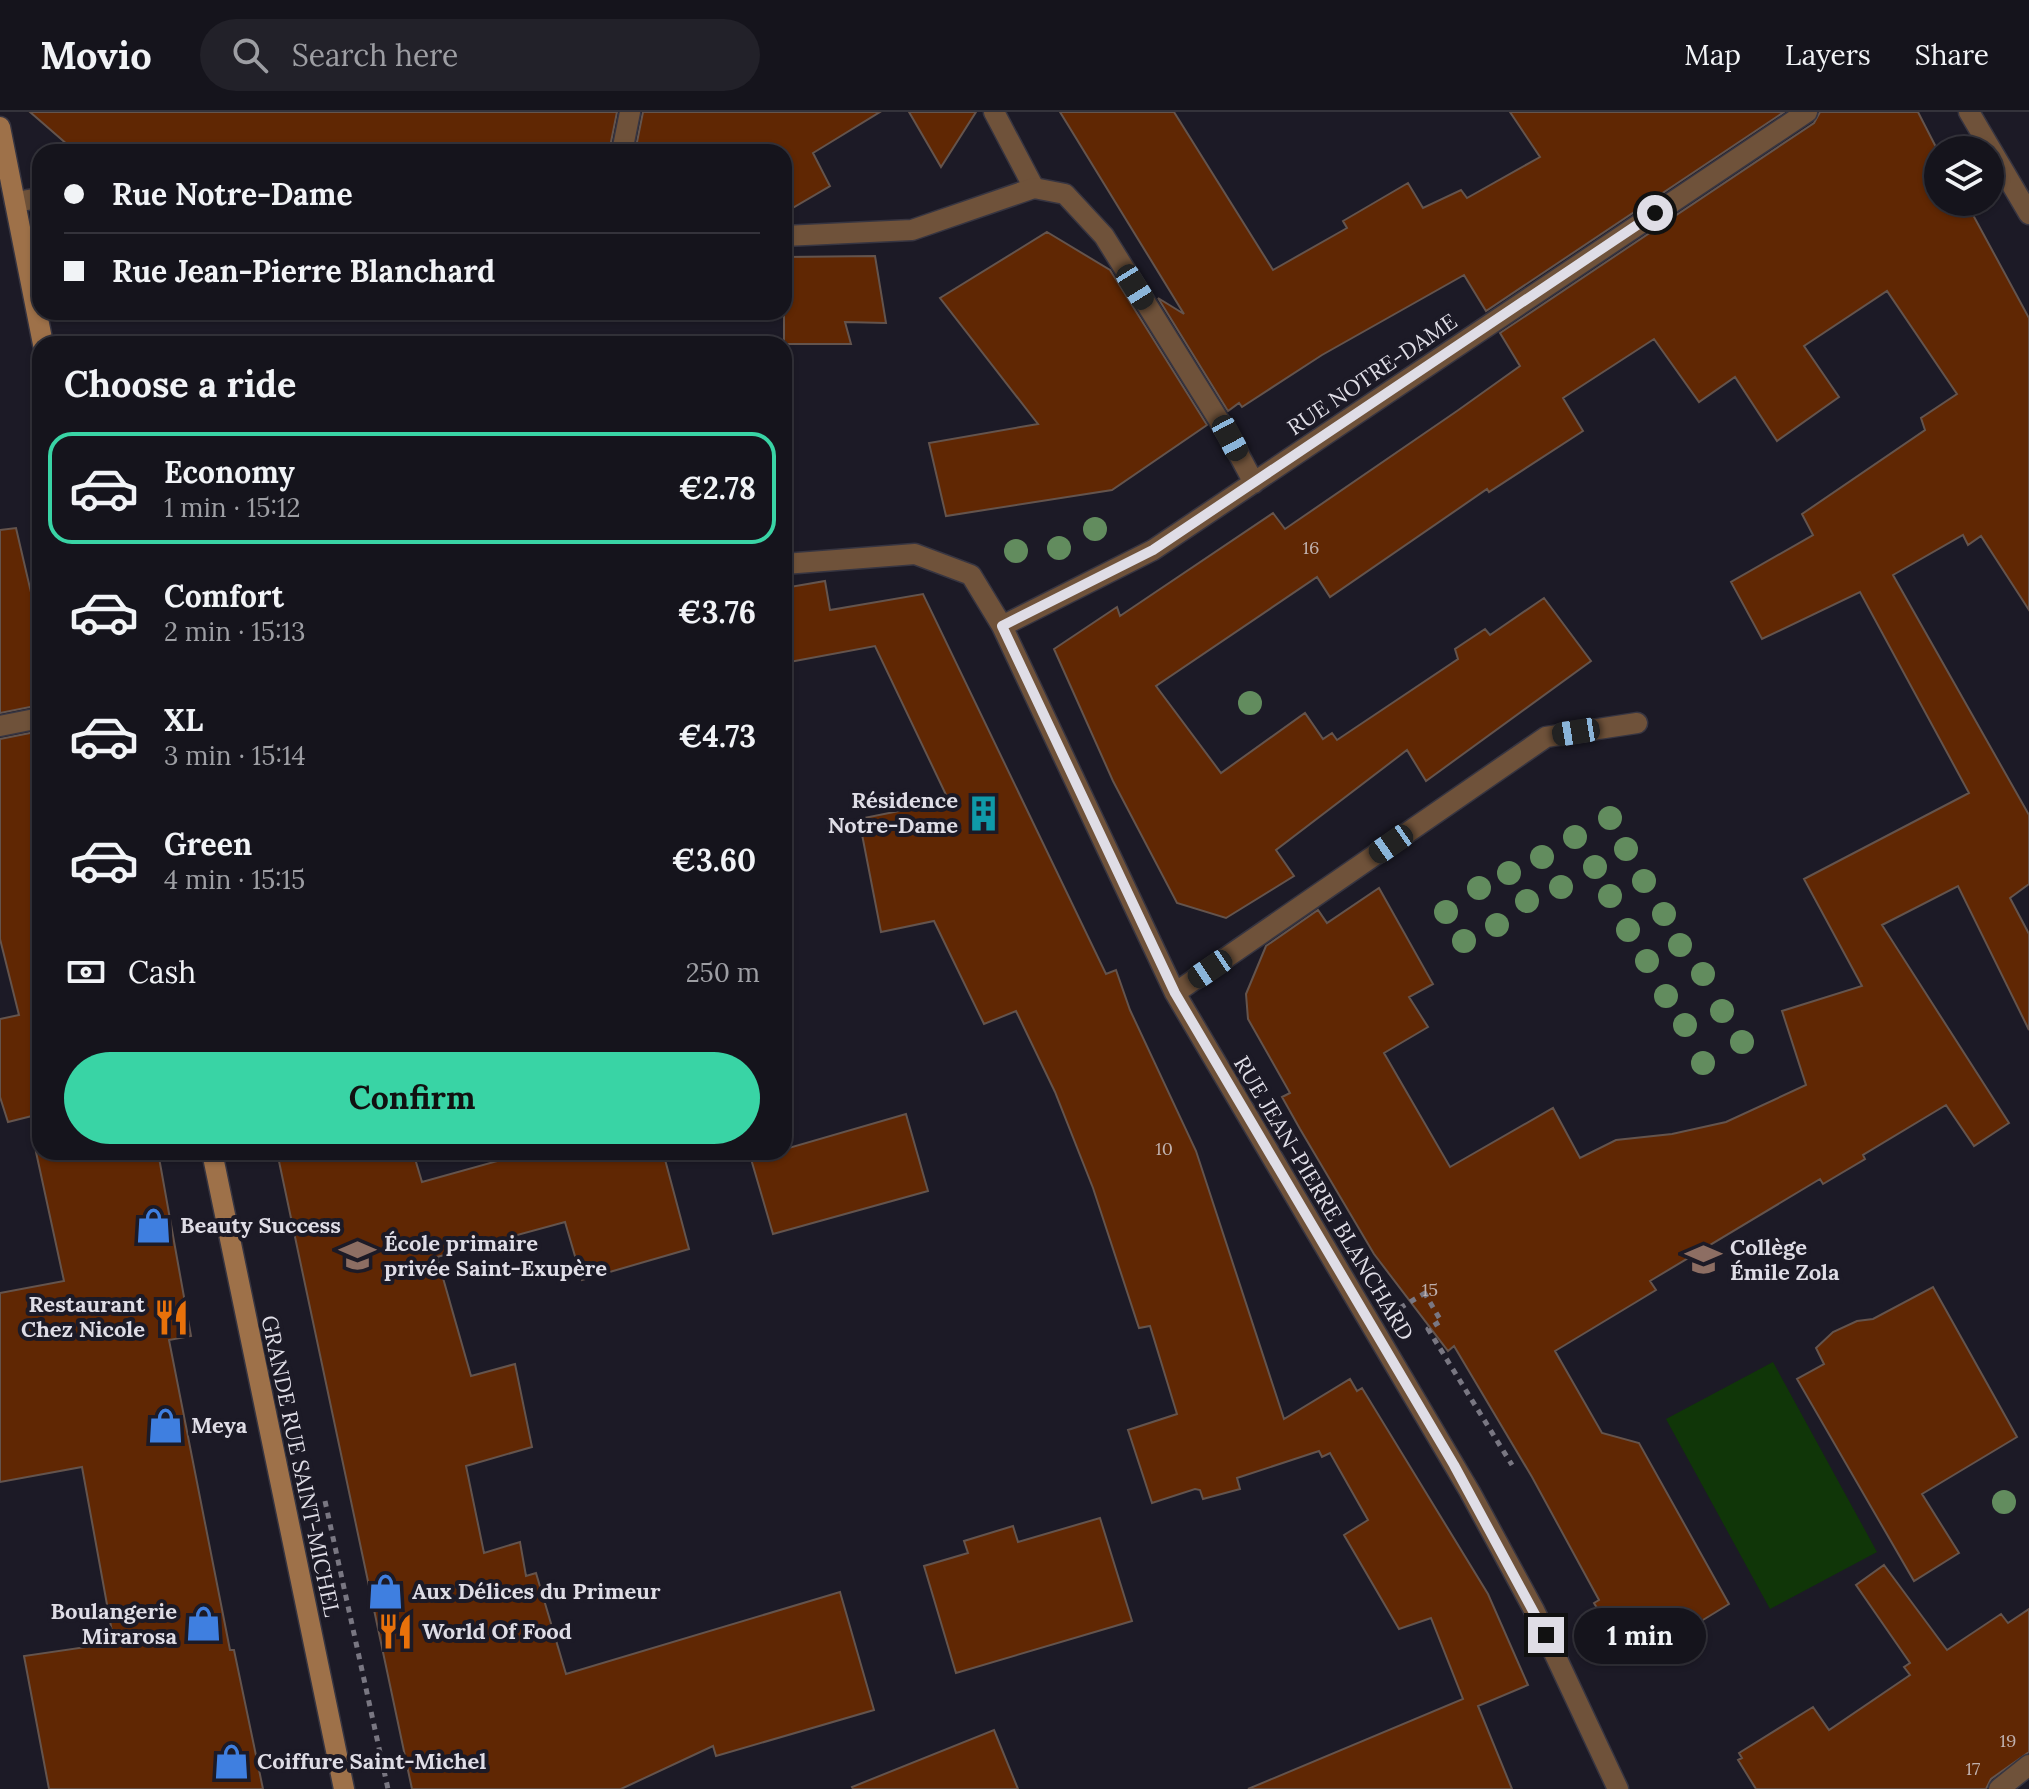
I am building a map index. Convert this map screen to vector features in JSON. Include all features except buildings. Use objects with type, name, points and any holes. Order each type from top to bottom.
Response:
[{"type":"main road","points":[[0,127],[32,288]]},
{"type":"main road","name":"GRANDE RUE SAINT-MICHEL","points":[[214,1160],[344,1789]]},
{"type":"street","points":[[624,144],[630,112]]},
{"type":"street","points":[[994,112],[1034,188]]},
{"type":"street","name":"RUE NOTRE-DAME","points":[[1002,626],[1153,550],[1807,112]]},
{"type":"street","points":[[1969,112],[2029,214]]},
{"type":"street","points":[[792,236],[912,230],[1034,188],[1065,194],[1104,236],[1254,483]]},
{"type":"street","points":[[15,202],[32,199]]},
{"type":"street","points":[[792,563],[915,554],[971,575],[1002,626]]},
{"type":"street","name":"RUE JEAN-PIERRE BLANCHARD","points":[[1002,626],[1175,993],[1470,1492],[1534,1610],[1618,1789]]},
{"type":"street","points":[[0,726],[32,720]]},
{"type":"street","points":[[1175,993],[1546,737],[1637,723]]},
{"type":"street","points":[[1999,1789],[2029,1765]]},
{"type":"path","points":[[1405,1304],[1427,1291],[1441,1321],[1428,1329],[1512,1465]]},
{"type":"green space","points":[[1773,1362],[1877,1552],[1770,1609],[1666,1419]]},
{"type":"place","name":"Résidence Notre-Dame","points":[[984,813]]},
{"type":"place","name":"Beauty Success","points":[[154,1225]]},
{"type":"place","name":"École primaire privée Saint-Exupère","points":[[358,1256]]},
{"type":"place","name":"Collège Émile Zola","points":[[1704,1260]]},
{"type":"place","name":"Restaurant Chez Nicole","points":[[171,1317]]},
{"type":"place","name":"Meya","points":[[165,1425]]},
{"type":"place","name":"Aux Délices du Primeur","points":[[386,1591]]},
{"type":"place","name":"Boulangerie Mirarosa","points":[[203,1624]]},
{"type":"place","name":"World Of Food","points":[[396,1631]]},
{"type":"place","name":"Coiffure Saint-Michel","points":[[231,1761]]},
{"type":"route","points":[[1546,1635],[1454,1465],[1175,993],[1002,626],[1153,550],[1655,213]]}]
